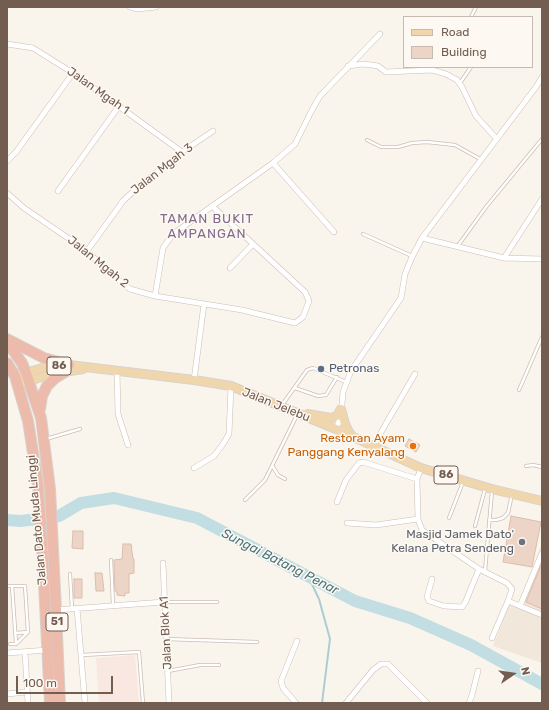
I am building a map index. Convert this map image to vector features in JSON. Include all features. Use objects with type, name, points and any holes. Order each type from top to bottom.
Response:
[{"type":"highway","points":[[7,339],[67,368],[47,386],[42,396],[40,407],[41,418]]},
{"type":"highway","name":"Jalan Dato Muda Linggi","points":[[7,342],[22,363],[41,418],[50,489],[60,703]]},
{"type":"highway","name":"Jalan Dato Muda Linggi","points":[[7,363],[17,380],[28,421],[38,485],[50,703]]},
{"type":"main road","name":"Jalan Jelebu","points":[[17,380],[28,377],[46,367],[93,367],[231,386],[336,429],[421,468],[512,494],[541,499]]},
{"type":"main road","points":[[284,408],[330,418],[337,416],[341,409]]},
{"type":"main road","points":[[341,409],[345,424],[353,437]]},
{"type":"street","points":[[130,7],[138,9],[156,7]]},
{"type":"street","points":[[155,296],[163,248],[173,234],[273,163],[295,144],[320,96],[380,34]]},
{"type":"street","name":"Jalan Mgah 1","points":[[7,44],[33,48],[73,73],[182,152]]},
{"type":"street","points":[[348,66],[363,64],[378,66],[386,72],[432,70],[446,74],[457,80],[476,116],[496,138]]},
{"type":"street","points":[[7,161],[16,152],[73,73]]},
{"type":"street","points":[[336,429],[341,416],[343,392],[351,371],[401,298],[405,274],[412,256],[422,238],[542,77]]},
{"type":"street","points":[[58,191],[119,106]]},
{"type":"street","name":"Jalan Mgah 3","points":[[87,251],[123,201],[140,185],[182,152],[213,131]]},
{"type":"street","points":[[273,163],[334,232]]},
{"type":"street","name":"Jalan Mgah 2","points":[[7,193],[24,208],[87,251],[111,274],[130,289],[155,296],[242,310],[295,323],[303,318],[309,301],[305,292],[253,244]]},
{"type":"street","points":[[504,258],[542,199]]},
{"type":"street","points":[[212,206],[253,244],[230,268]]},
{"type":"street","points":[[422,238],[504,258],[542,259]]},
{"type":"street","points":[[194,380],[204,304]]},
{"type":"street","points":[[116,370],[118,414],[128,446]]},
{"type":"street","points":[[373,446],[415,374]]},
{"type":"street","points":[[194,468],[214,456],[220,450],[228,436],[231,386]]},
{"type":"street","points":[[338,502],[346,480],[359,464],[363,462],[417,479]]},
{"type":"street","points":[[421,468],[417,479],[418,519],[422,530],[479,569],[510,585],[512,589],[492,638]]},
{"type":"street","points":[[347,523],[376,525],[418,519]]},
{"type":"street","points":[[520,606],[542,553]]},
{"type":"street","name":"Jalan Blok A1","points":[[163,563],[169,703]]},
{"type":"street","points":[[432,579],[427,597],[429,601],[444,606],[462,607],[479,569]]},
{"type":"street","points":[[508,601],[542,615]]},
{"type":"street","points":[[56,610],[164,602]]},
{"type":"street","points":[[74,609],[81,655],[85,703]]},
{"type":"street","points":[[296,703],[283,688],[281,681],[298,641]]},
{"type":"street","points":[[7,653],[48,650]]},
{"type":"street","points":[[25,652],[28,703]]},
{"type":"street","points":[[346,703],[373,670],[381,664],[388,664],[393,667],[427,703]]},
{"type":"street","points":[[469,703],[478,671]]},
{"type":"street","points":[[7,694],[27,692]]},
{"type":"lane","points":[[472,16],[476,7]]},
{"type":"lane","points":[[459,83],[470,68]]},
{"type":"lane","points":[[457,247],[486,207],[542,139]]},
{"type":"lane","points":[[367,140],[381,147],[398,147],[420,142],[455,145],[480,159]]},
{"type":"lane","points":[[363,234],[412,256]]},
{"type":"lane","points":[[519,390],[542,337]]},
{"type":"lane","points":[[284,408],[307,370],[313,368],[347,382]]},
{"type":"lane","points":[[295,388],[318,396],[326,395],[337,378]]},
{"type":"lane","points":[[245,500],[266,480],[298,414]]},
{"type":"lane","points":[[43,440],[80,429]]},
{"type":"lane","points":[[526,466],[533,465],[542,467]]},
{"type":"lane","points":[[272,467],[278,475],[285,479]]},
{"type":"lane","points":[[450,518],[464,480]]},
{"type":"lane","points":[[484,571],[489,520],[489,488]]},
{"type":"lane","points":[[475,526],[489,488]]},
{"type":"lane","points":[[489,520],[503,518],[508,513],[512,494]]},
{"type":"lane","points":[[111,560],[113,606]]},
{"type":"lane","points":[[70,574],[74,609]]},
{"type":"lane","points":[[7,586],[25,586],[28,632],[16,644],[10,644]]},
{"type":"lane","points":[[12,586],[16,644]]},
{"type":"lane","points":[[164,602],[217,602]]},
{"type":"lane","points":[[16,633],[28,632]]},
{"type":"lane","points":[[166,639],[257,642]]},
{"type":"lane","points":[[81,655],[139,652],[143,703]]},
{"type":"lane","points":[[168,671],[200,665],[219,665]]},
{"type":"shaded area","points":[[542,543],[542,663],[493,646],[510,602],[520,605]]},
{"type":"shaded area","points":[[135,655],[139,703],[99,703],[96,658]]},
{"type":"building","name":"Restoran Ayam Panggang Kenyalang","points":[[409,439],[420,445],[416,452],[405,446]]},
{"type":"building","name":"Masjid Jamek Dato' Kelana Petra Sendeng","points":[[511,516],[541,522],[532,567],[503,562]]},
{"type":"building","points":[[73,531],[83,531],[83,549],[72,548]]},
{"type":"building","points":[[123,544],[131,544],[134,559],[134,573],[129,574],[129,593],[125,593],[125,596],[117,595],[117,592],[115,591],[114,565],[114,560],[122,559]]},
{"type":"building","points":[[542,563],[542,609],[526,602]]},
{"type":"building","points":[[95,573],[102,573],[104,591],[96,591]]},
{"type":"building","points":[[74,579],[82,579],[82,598],[74,598]]},
{"type":"waterway","name":"Sungai Batang Penar","points":[[7,520],[21,521],[59,516],[81,503],[114,498],[197,518],[355,601],[410,618],[471,645],[542,684]]},
{"type":"waterway","points":[[308,576],[319,599],[330,639],[322,703]]},
{"type":"place","name":"Petronas","points":[[321,369]]},
{"type":"place","name":"Restoran Ayam Panggang Kenyalang","points":[[413,446]]},
{"type":"place","name":"Masjid Jamek Dato' Kelana Petra Sendeng","points":[[522,542]]},
{"type":"district","name":"TAMAN BUKIT AMPANGAN","points":[[207,226]]}]
